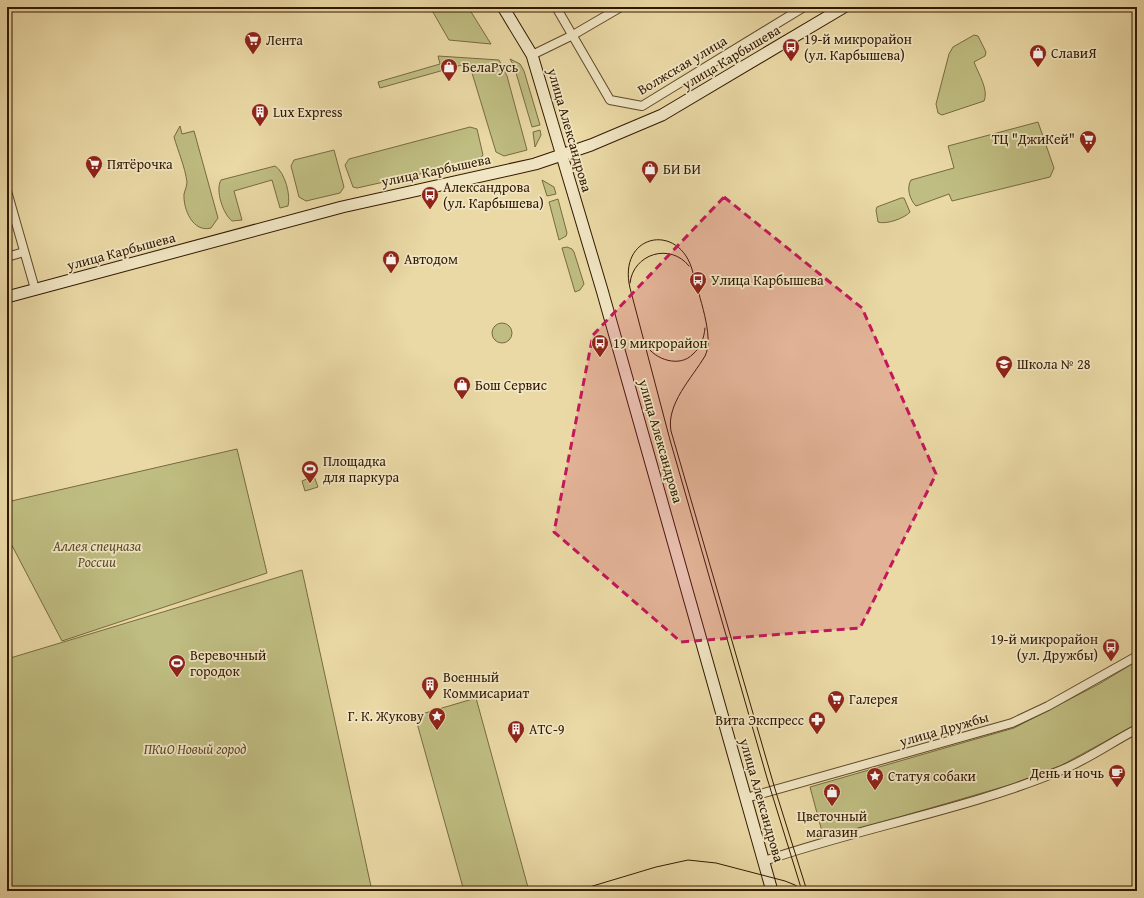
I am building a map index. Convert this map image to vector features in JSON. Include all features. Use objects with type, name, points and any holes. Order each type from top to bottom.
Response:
[{"type":"main road","name":"улица Александрова","points":[[503,7],[532,55],[602,290],[764,861],[769,890]]},
{"type":"main road","name":"улица Карбышева","points":[[7,297],[342,207],[534,164],[561,156],[598,143],[662,115],[844,7]]},
{"type":"street","points":[[556,7],[573,35]]},
{"type":"street","points":[[532,55],[573,35],[621,7]]},
{"type":"street","name":"Волжская улица","points":[[573,35],[610,100],[642,106],[804,7]]},
{"type":"street","points":[[7,191],[35,289]]},
{"type":"street","points":[[7,257],[24,252]]},
{"type":"street","name":"улица Дружбы","points":[[746,798],[1012,723],[1048,706],[1137,656]]},
{"type":"street","points":[[764,861],[794,850],[830,842],[1015,788],[1064,769],[1137,729]]},
{"type":"highlighted area","points":[[724,197],[862,308],[936,474],[860,628],[681,642],[554,532],[593,335]]},
{"type":"green space","points":[[430,7],[468,7],[491,44],[449,40]]},
{"type":"green space","points":[[974,35],[978,36],[986,52],[985,56],[974,62],[984,87],[984,101],[942,115],[938,113],[936,104],[949,54],[953,47]]},
{"type":"green space","points":[[438,56],[499,60],[507,76],[527,150],[504,156],[496,152],[469,63],[380,88],[378,82],[440,64]]},
{"type":"green space","points":[[510,59],[520,64],[524,71],[540,125],[532,127],[514,66]]},
{"type":"green space","points":[[1038,122],[1054,168],[1050,177],[952,201],[949,194],[916,206],[910,197],[909,187],[911,180],[954,168],[948,146]]},
{"type":"green space","points":[[180,126],[182,134],[194,131],[218,218],[211,228],[205,229],[199,227],[187,213],[184,200],[187,182],[186,176],[174,137]]},
{"type":"green space","points":[[470,127],[477,129],[483,155],[478,161],[357,188],[353,187],[345,165],[349,159]]},
{"type":"green space","points":[[540,130],[541,135],[535,147],[533,132]]},
{"type":"green space","points":[[334,150],[344,187],[340,193],[306,201],[299,197],[291,166],[294,160]]},
{"type":"green space","points":[[275,166],[282,173],[286,184],[289,196],[288,206],[280,208],[272,180],[234,191],[242,220],[232,221],[223,208],[219,196],[219,184],[221,180]]},
{"type":"green space","points":[[542,180],[554,187],[556,194],[547,196]]},
{"type":"green space","points":[[904,198],[910,212],[904,217],[886,223],[878,222],[877,207]]},
{"type":"green space","points":[[558,199],[567,233],[566,236],[559,240],[549,202]]},
{"type":"green space","points":[[567,247],[572,249],[574,252],[584,284],[580,290],[575,292],[562,248]]},
{"type":"green space","points":[[502,323],[509,326],[512,333],[509,340],[502,343],[495,340],[492,333],[495,326]]},
{"type":"green space","name":"Аллея спецназа России","points":[[237,449],[267,573],[62,641],[7,536],[7,502]]},
{"type":"green space","name":"Площадка для паркура","points":[[314,476],[318,487],[305,491],[302,481]]},
{"type":"green space","name":"ПКиО Новый город","points":[[302,570],[372,891],[7,891],[7,659]]},
{"type":"green space","points":[[1137,661],[1137,724],[1062,765],[1013,784],[824,839],[810,787],[1014,728],[1099,684]]},
{"type":"green space","points":[[476,698],[529,891],[464,891],[415,716]]},
{"type":"tram line","points":[[802,891],[767,778],[670,440],[630,288],[628,269],[633,255],[641,245],[652,240],[664,240],[676,246],[686,256],[693,273],[705,315],[708,348],[705,356],[676,401],[670,421],[671,431],[775,789],[807,891]]},
{"type":"tram line","points":[[630,283],[633,273],[638,265],[645,259],[654,255],[663,253],[672,254],[689,266]]},
{"type":"tram line","points":[[646,345],[655,355],[661,358],[681,361],[688,358],[698,348],[703,339],[705,328]]},
{"type":"tram line","points":[[576,891],[656,867],[688,860],[716,863],[785,881],[795,885],[803,891]]},
{"type":"place","name":"Лента","points":[[253,55]]},
{"type":"place","name":"19-й микрорайон (ул. Карбышева)","points":[[791,62]]},
{"type":"place","name":"СлавиЯ","points":[[1038,68]]},
{"type":"place","name":"БелаРусь","points":[[449,82]]},
{"type":"place","name":"Lux Express","points":[[260,127]]},
{"type":"place","name":"ТЦ \"ДжиКей\"","points":[[1088,154]]},
{"type":"place","name":"Пятёрочка","points":[[94,179]]},
{"type":"place","name":"БИ БИ","points":[[650,184]]},
{"type":"place","name":"Александрова (ул. Карбышева)","points":[[430,210]]},
{"type":"place","name":"Автодом","points":[[391,274]]},
{"type":"place","name":"Улица Карбышева","points":[[698,295]]},
{"type":"place","name":"19 микрорайон","points":[[600,358]]},
{"type":"place","name":"Школа № 28","points":[[1004,379]]},
{"type":"place","name":"Бош Сервис","points":[[462,400]]},
{"type":"place","name":"Площадка для паркура","points":[[310,484]]},
{"type":"place","name":"19-й микрорайон (ул. Дружбы)","points":[[1111,662]]},
{"type":"place","name":"Веревочный городок","points":[[177,678]]},
{"type":"place","name":"Военный Коммисариат","points":[[430,700]]},
{"type":"place","name":"Галерея","points":[[836,714]]},
{"type":"place","name":"Г. К. Жукову","points":[[437,731]]},
{"type":"place","name":"Вита Экспресс","points":[[817,735]]},
{"type":"place","name":"АТС-9","points":[[516,744]]},
{"type":"place","name":"День и ночь","points":[[1117,788]]},
{"type":"place","name":"Статуя собаки","points":[[875,791]]},
{"type":"place","name":"Цветочный магазин","points":[[832,807]]}]
